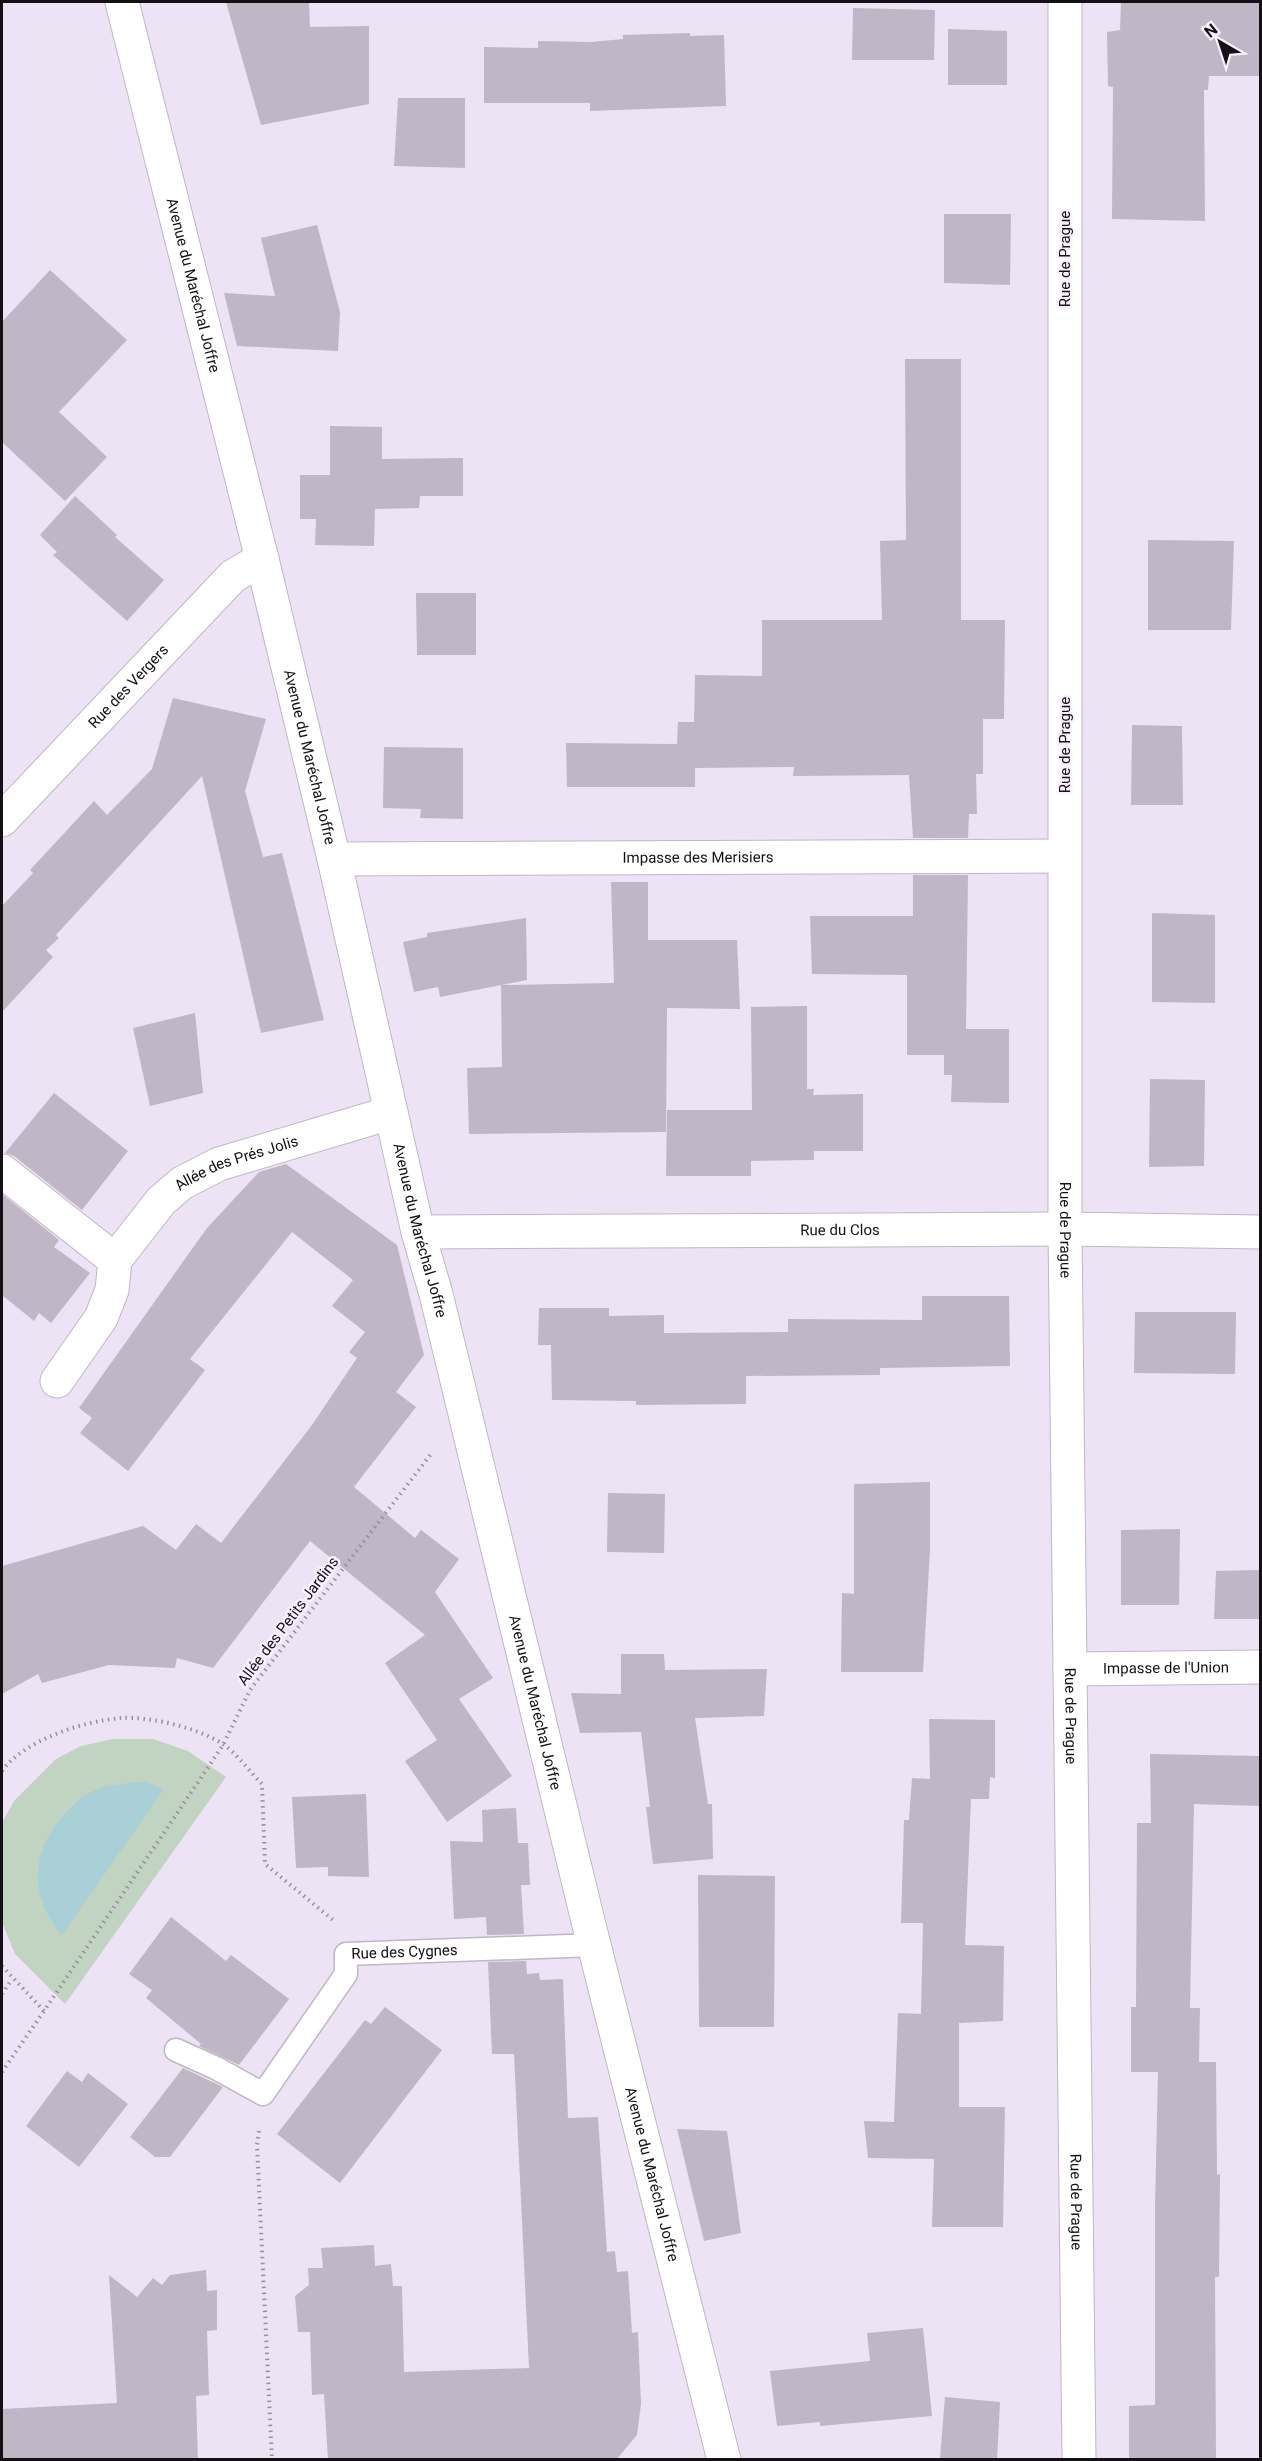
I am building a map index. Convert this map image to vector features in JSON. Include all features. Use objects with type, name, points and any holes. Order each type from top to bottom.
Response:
[{"type":"street","name":"Avenue du Maréchal Joffre","points":[[122,2],[262,559],[334,859],[418,1232],[436,1294],[724,2460]]},
{"type":"street","name":"Rue de Prague","points":[[1065,2],[1065,1229],[1079,2460]]},
{"type":"street","name":"Rue des Vergers","points":[[2,820],[233,576],[262,559]]},
{"type":"street","name":"Impasse des Merisiers","points":[[334,859],[1065,856]]},
{"type":"street","name":"Allée des Prés Jolis","points":[[115,1260],[161,1202],[182,1183],[219,1164],[390,1113]]},
{"type":"street","points":[[2,1171],[115,1260],[112,1290],[101,1318],[57,1382]]},
{"type":"street","name":"Rue du Clos","points":[[418,1232],[1065,1229],[1260,1232]]},
{"type":"street","name":"Impasse de l'Union","points":[[1070,1669],[1260,1667]]},
{"type":"lane","name":"Rue des Cygnes","points":[[263,2094],[346,1974],[346,1954],[595,1945]]},
{"type":"lane","points":[[176,2050],[216,2068],[263,2094]]},
{"type":"path","name":"Allée des Petits Jardins","points":[[2,2073],[224,1744],[250,1690],[426,1460],[465,1415]]},
{"type":"path","points":[[2,1769],[37,1741],[80,1727],[122,1718],[171,1724],[224,1744],[262,1784],[265,1864],[340,1926],[346,1954]]},
{"type":"path","points":[[2,1966],[44,2011]]},
{"type":"path","points":[[2,1994],[12,1979]]},
{"type":"path","points":[[263,2094],[257,2145],[272,2460]]},
{"type":"shaded area","points":[[113,1739],[153,1739],[188,1751],[226,1777],[65,2004],[15,1954],[2,1922],[2,1823],[14,1801],[56,1759],[81,1746]]},
{"type":"shaded area","points":[[145,1782],[164,1789],[62,1935],[51,1921],[39,1892],[39,1861],[44,1846],[61,1818],[85,1795],[99,1789]]},
{"type":"building","points":[[226,2],[309,2],[310,27],[369,26],[369,104],[261,125]]},
{"type":"building","points":[[1121,2],[1260,2],[1260,76],[1209,76],[1208,90],[1204,90],[1205,221],[1112,219],[1113,87],[1108,86],[1107,32],[1120,30]]},
{"type":"building","points":[[853,8],[935,10],[934,60],[852,60]]},
{"type":"building","points":[[948,29],[1007,31],[1007,85],[948,85]]},
{"type":"building","points":[[690,33],[690,36],[724,35],[726,106],[590,111],[590,103],[484,103],[484,47],[538,48],[538,41],[591,42],[623,39],[623,35]]},
{"type":"building","points":[[398,98],[465,98],[465,168],[394,166]]},
{"type":"building","points":[[944,214],[1011,214],[1010,285],[944,283]]},
{"type":"building","points":[[317,225],[340,312],[338,351],[237,346],[224,293],[275,296],[261,238]]},
{"type":"building","points":[[50,270],[127,340],[59,412],[107,457],[65,501],[2,442],[2,322]]},
{"type":"building","points":[[905,359],[961,359],[961,620],[1005,620],[1004,719],[983,719],[983,774],[976,774],[977,814],[969,814],[968,838],[913,838],[909,775],[793,776],[794,767],[695,768],[695,787],[567,787],[566,743],[677,744],[678,722],[694,722],[695,675],[762,676],[762,620],[882,620],[880,541],[906,540]]},
{"type":"building","points":[[330,426],[382,427],[382,459],[463,458],[463,496],[420,496],[419,508],[375,509],[374,546],[315,545],[316,519],[300,519],[300,475],[330,475]]},
{"type":"building","points":[[75,496],[117,535],[115,537],[164,580],[127,621],[53,555],[57,552],[40,535]]},
{"type":"building","points":[[1148,540],[1234,541],[1231,630],[1148,630]]},
{"type":"building","points":[[416,593],[476,593],[476,655],[417,655]]},
{"type":"building","points":[[173,698],[266,719],[245,791],[263,857],[282,853],[324,1020],[261,1033],[202,776],[56,935],[59,938],[46,950],[53,957],[2,1012],[2,906],[33,873],[30,870],[94,801],[107,815],[152,769]]},
{"type":"building","points":[[1132,725],[1182,726],[1183,805],[1131,805]]},
{"type":"building","points":[[384,747],[463,748],[463,819],[420,818],[421,809],[383,808]]},
{"type":"building","points":[[913,875],[968,875],[966,1029],[1009,1029],[1009,1103],[951,1102],[952,1075],[944,1075],[944,1055],[907,1055],[907,975],[812,974],[810,916],[913,916]]},
{"type":"building","points":[[611,882],[648,882],[648,940],[737,940],[740,1009],[667,1008],[666,1132],[469,1134],[467,1068],[502,1067],[501,985],[614,983]]},
{"type":"building","points":[[1152,913],[1215,915],[1215,1003],[1152,1002]]},
{"type":"building","points":[[526,918],[527,980],[440,997],[438,987],[414,992],[403,942],[427,937],[427,933]]},
{"type":"building","points":[[807,1006],[807,1089],[814,1089],[813,1095],[863,1094],[863,1151],[814,1151],[814,1160],[751,1161],[751,1176],[666,1176],[667,1110],[752,1110],[751,1007]]},
{"type":"building","points":[[195,1013],[203,1093],[150,1106],[133,1028]]},
{"type":"building","points":[[1150,1079],[1205,1080],[1204,1166],[1149,1167]]},
{"type":"building","points":[[54,1093],[128,1151],[82,1210],[14,1156],[5,1153]]},
{"type":"building","points":[[286,1164],[397,1245],[424,1355],[396,1392],[416,1407],[354,1487],[415,1538],[421,1530],[459,1559],[435,1592],[493,1678],[459,1699],[512,1776],[447,1822],[405,1761],[437,1740],[385,1663],[425,1635],[310,1541],[213,1668],[177,1658],[175,1668],[109,1665],[42,1683],[38,1674],[2,1694],[2,1566],[143,1526],[176,1550],[196,1524],[221,1543],[312,1425],[357,1358],[349,1352],[365,1332],[332,1306],[353,1280],[292,1232],[190,1359],[205,1370],[128,1471],[80,1433],[92,1418],[79,1408],[207,1228],[259,1172]]},
{"type":"building","points":[[2,1194],[59,1240],[54,1247],[90,1273],[51,1323],[39,1313],[34,1321],[2,1295]]},
{"type":"building","points":[[922,1296],[1009,1296],[1010,1366],[880,1368],[880,1375],[746,1376],[746,1404],[636,1405],[636,1401],[552,1400],[551,1345],[538,1345],[539,1308],[609,1308],[609,1316],[664,1315],[664,1333],[788,1332],[788,1319],[922,1320]]},
{"type":"building","points":[[1135,1312],[1236,1312],[1235,1374],[1134,1373]]},
{"type":"building","points":[[930,1482],[930,1550],[923,1672],[841,1672],[842,1593],[854,1594],[854,1484]]},
{"type":"building","points":[[608,1493],[665,1494],[664,1553],[607,1552]]},
{"type":"building","points":[[1180,1529],[1179,1605],[1121,1605],[1121,1530]]},
{"type":"building","points":[[1260,1570],[1260,1619],[1214,1619],[1216,1571]]},
{"type":"building","points":[[621,1654],[664,1654],[665,1670],[767,1669],[764,1716],[695,1718],[708,1804],[712,1804],[713,1859],[653,1864],[646,1807],[650,1807],[641,1732],[580,1733],[571,1693],[621,1694]]},
{"type":"building","points":[[929,1719],[995,1720],[995,1778],[990,1777],[989,1799],[971,1799],[965,1945],[1004,1946],[1003,2021],[959,2023],[959,2107],[1005,2107],[1003,2227],[932,2227],[934,2159],[868,2158],[864,2121],[894,2122],[898,2013],[921,2014],[923,1923],[901,1923],[904,1820],[909,1820],[912,1778],[930,1779]]},
{"type":"building","points":[[1150,1754],[1260,1756],[1260,1806],[1194,1804],[1190,2008],[1200,2008],[1199,2062],[1216,2062],[1217,2175],[1220,2174],[1219,2277],[1215,2277],[1216,2460],[1129,2460],[1129,2406],[1155,2405],[1158,2072],[1131,2072],[1131,2007],[1136,2007],[1137,1823],[1151,1823]]},
{"type":"building","points":[[366,1794],[369,1877],[328,1876],[328,1867],[296,1868],[292,1797]]},
{"type":"building","points":[[516,1808],[518,1843],[528,1843],[530,1885],[521,1885],[524,1934],[487,1935],[486,1917],[454,1919],[450,1841],[483,1842],[482,1810]]},
{"type":"building","points":[[698,1875],[775,1876],[774,2027],[699,2027]]},
{"type":"building","points":[[171,1917],[226,1961],[231,1955],[289,1999],[239,2065],[199,2046],[201,2044],[146,1998],[152,1990],[129,1974]]},
{"type":"building","points":[[526,1961],[527,1974],[539,1973],[540,1980],[563,1979],[568,2118],[598,2117],[607,2252],[615,2251],[617,2272],[628,2271],[632,2333],[638,2332],[641,2404],[637,2435],[616,2460],[328,2460],[324,2394],[312,2395],[310,2332],[298,2332],[295,2296],[309,2285],[308,2268],[323,2268],[321,2248],[374,2245],[375,2266],[391,2264],[393,2286],[402,2286],[404,2372],[529,2368],[514,2054],[492,2054],[488,1962]]},
{"type":"building","points":[[385,2007],[442,2050],[340,2183],[277,2134],[365,2020],[371,2024]]},
{"type":"building","points":[[183,2068],[223,2087],[170,2157],[155,2157],[130,2137]]},
{"type":"building","points":[[67,2071],[82,2082],[88,2073],[128,2104],[79,2167],[26,2126]]},
{"type":"building","points":[[677,2129],[727,2131],[741,2233],[704,2241]]},
{"type":"building","points":[[206,2270],[207,2291],[217,2290],[217,2330],[207,2331],[209,2395],[196,2396],[198,2460],[2,2460],[2,2409],[117,2403],[109,2275],[137,2297],[153,2278],[162,2285],[170,2275]]},
{"type":"building","points":[[923,2328],[932,2416],[820,2426],[820,2422],[777,2426],[770,2371],[870,2361],[867,2333]]},
{"type":"building","points":[[945,2397],[1000,2402],[997,2460],[940,2458]]}]
